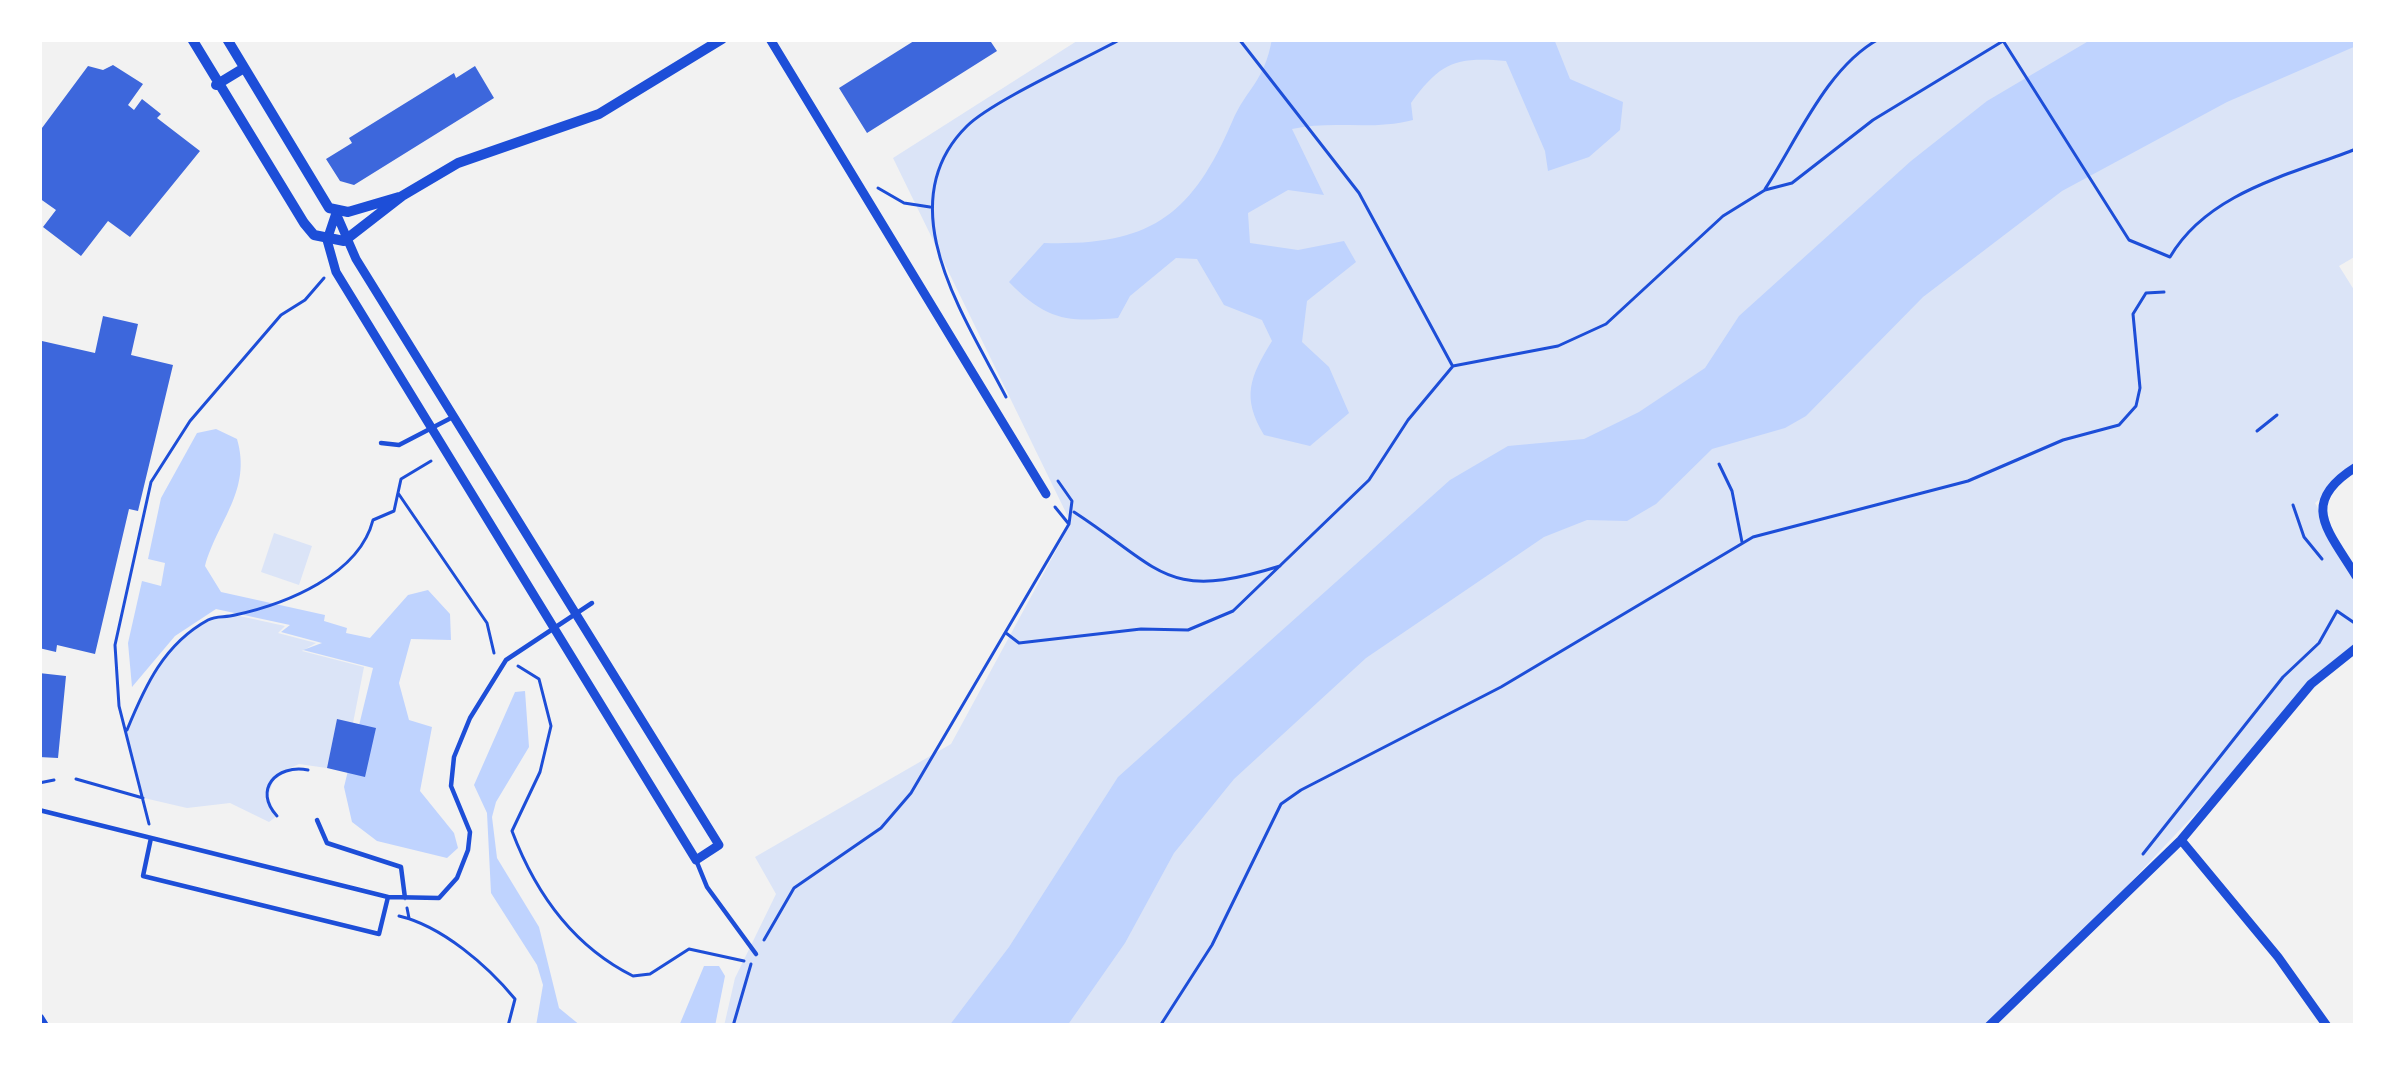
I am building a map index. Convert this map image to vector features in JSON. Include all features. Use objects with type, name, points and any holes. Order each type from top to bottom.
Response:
[{"type":"street","points":[[192,39],[304,223],[327,240],[344,241],[402,196],[495,147],[599,114],[722,39]]},
{"type":"street","points":[[227,39],[323,201],[336,212],[344,241],[719,845],[696,860],[336,272],[327,240],[336,212]]},
{"type":"street","points":[[770,39],[1046,494]]},
{"type":"street","points":[[216,85],[244,68]]},
{"type":"street","points":[[336,212],[402,196]]},
{"type":"street","points":[[2356,466],[2329,488],[2321,503],[2322,522],[2356,576]]},
{"type":"street","points":[[1989,1026],[2181,840],[2311,684],[2356,648]]},
{"type":"street","points":[[2181,840],[2278,957],[2326,1026]]},
{"type":"street","points":[[39,1018],[44,1026]]},
{"type":"lane","points":[[380,442],[399,445],[456,415]]},
{"type":"lane","points":[[39,810],[388,897],[439,898],[457,878],[470,832],[451,786],[454,757],[506,660],[592,603]]},
{"type":"lane","points":[[317,820],[327,843],[388,858],[401,867],[405,898]]},
{"type":"lane","points":[[152,838],[142,876],[379,934],[388,897]]},
{"type":"lane","points":[[696,860],[707,886],[756,954]]},
{"type":"path","points":[[1013,410],[934,248],[932,207],[939,167],[968,124],[1121,39]]},
{"type":"path","points":[[1239,39],[1359,194],[1453,366]]},
{"type":"path","points":[[1765,190],[1831,85],[1858,50],[1879,39]]},
{"type":"path","points":[[1004,632],[1019,644],[1141,629],[1188,630],[1233,611],[1370,480],[1408,420],[1453,366],[1558,346],[1606,324],[1676,254],[1765,190],[1792,183],[1873,120],[2003,40],[2129,240],[2170,257],[2183,234],[2229,198],[2356,149]]},
{"type":"path","points":[[863,191],[874,186],[904,203],[932,207]]},
{"type":"path","points":[[152,838],[126,731],[116,645],[151,482],[190,421],[280,315],[305,300],[324,278]]},
{"type":"path","points":[[1160,1026],[1212,945],[1281,805],[1520,676],[1743,544],[1968,481],[2063,440],[2119,425],[2136,406],[2140,388],[2133,314],[2146,293],[2164,292]]},
{"type":"path","points":[[2257,431],[2277,415]]},
{"type":"path","points":[[126,731],[154,670],[175,645],[213,617],[235,615],[330,577],[360,553],[374,520],[394,512],[401,479],[446,452]]},
{"type":"path","points":[[1719,464],[1732,491],[1743,544]]},
{"type":"path","points":[[733,1026],[756,954],[794,887],[881,828],[910,793],[1069,524],[1072,500],[1046,465]]},
{"type":"path","points":[[398,493],[487,623],[494,653],[539,679],[551,726],[540,772],[512,831],[526,868],[560,920],[614,966],[633,976],[650,974],[689,949],[752,964]]},
{"type":"path","points":[[1046,494],[1069,524]]},
{"type":"path","points":[[2293,505],[2304,537],[2322,560]]},
{"type":"path","points":[[1073,511],[1115,538],[1138,562],[1169,578],[1204,585],[1282,566]]},
{"type":"path","points":[[2136,863],[2283,677],[2319,643],[2337,611],[2356,624]]},
{"type":"path","points":[[277,816],[268,797],[275,775],[285,768],[308,770]]},
{"type":"path","points":[[76,779],[144,798]]},
{"type":"path","points":[[39,783],[53,780]]},
{"type":"path","points":[[384,913],[436,932],[498,977],[515,999],[508,1026]]},
{"type":"shaded area","points":[[1080,39],[2356,39],[2356,256],[2339,266],[2356,293],[2356,469],[2315,503],[2356,573],[2356,644],[1994,1026],[724,1026],[735,978],[776,894],[755,857],[951,744],[1071,523],[893,158]]},
{"type":"shaded area","points":[[274,533],[312,546],[299,585],[261,572]]},
{"type":"shaded area","points":[[235,615],[285,626],[278,633],[316,643],[302,651],[364,667],[353,723],[337,720],[327,768],[299,764],[275,775],[268,797],[277,816],[269,822],[230,803],[187,808],[144,798],[126,732],[154,674],[179,641],[214,619]]},
{"type":"water","points":[[1272,39],[1554,39],[1570,79],[1623,102],[1620,130],[1589,157],[1548,171],[1545,151],[1506,61],[1461,62],[1441,71],[1411,103],[1413,120],[1292,129],[1324,195],[1288,190],[1248,213],[1250,243],[1298,250],[1344,241],[1356,262],[1307,301],[1302,342],[1329,367],[1349,413],[1310,446],[1264,435],[1252,409],[1251,387],[1272,341],[1262,320],[1224,305],[1197,259],[1176,258],[1130,296],[1118,318],[1059,316],[1035,305],[1009,282],[1044,243],[1112,239],[1139,231],[1182,203],[1216,155],[1260,75]]},
{"type":"water","points":[[2092,39],[2356,39],[2356,46],[2227,102],[2062,191],[1923,297],[1806,416],[1785,428],[1712,449],[1656,504],[1627,521],[1587,520],[1544,537],[1366,658],[1234,779],[1174,853],[1125,943],[1067,1026],[949,1026],[1009,947],[1118,777],[1450,480],[1508,446],[1584,439],[1639,412],[1705,368],[1739,316],[1911,161],[1987,101]]},
{"type":"water","points":[[216,429],[237,439],[240,457],[237,489],[205,566],[221,592],[325,615],[324,621],[347,628],[346,633],[370,638],[408,595],[428,590],[450,614],[451,640],[411,639],[399,683],[409,720],[432,727],[420,791],[454,833],[458,848],[447,858],[377,841],[352,822],[344,787],[373,668],[303,650],[322,643],[281,632],[290,625],[216,609],[175,636],[132,687],[128,643],[142,581],[161,586],[165,563],[148,559],[161,498],[197,433]]},
{"type":"water","points":[[525,691],[529,747],[496,802],[492,817],[497,858],[539,927],[559,1008],[581,1026],[536,1026],[543,985],[537,965],[491,893],[487,813],[474,785],[515,692]]},
{"type":"water","points":[[704,966],[719,966],[725,976],[715,1026],[679,1026]]},
{"type":"building","points":[[917,39],[989,39],[997,51],[867,133],[839,88]]},
{"type":"building","points":[[113,65],[143,84],[128,105],[134,110],[142,99],[161,114],[157,118],[200,151],[130,237],[108,221],[81,256],[43,227],[56,210],[39,198],[39,132],[88,66],[103,70]]},
{"type":"building","points":[[475,66],[494,98],[354,185],[340,181],[326,159],[352,143],[349,138],[454,73],[456,78]]},
{"type":"building","points":[[103,316],[138,324],[131,355],[173,365],[138,511],[129,509],[95,654],[57,645],[56,652],[39,648],[39,352],[42,341],[95,353]]},
{"type":"building","points":[[39,673],[66,676],[58,758],[39,757]]},
{"type":"building","points":[[337,719],[376,728],[365,777],[327,768]]}]
